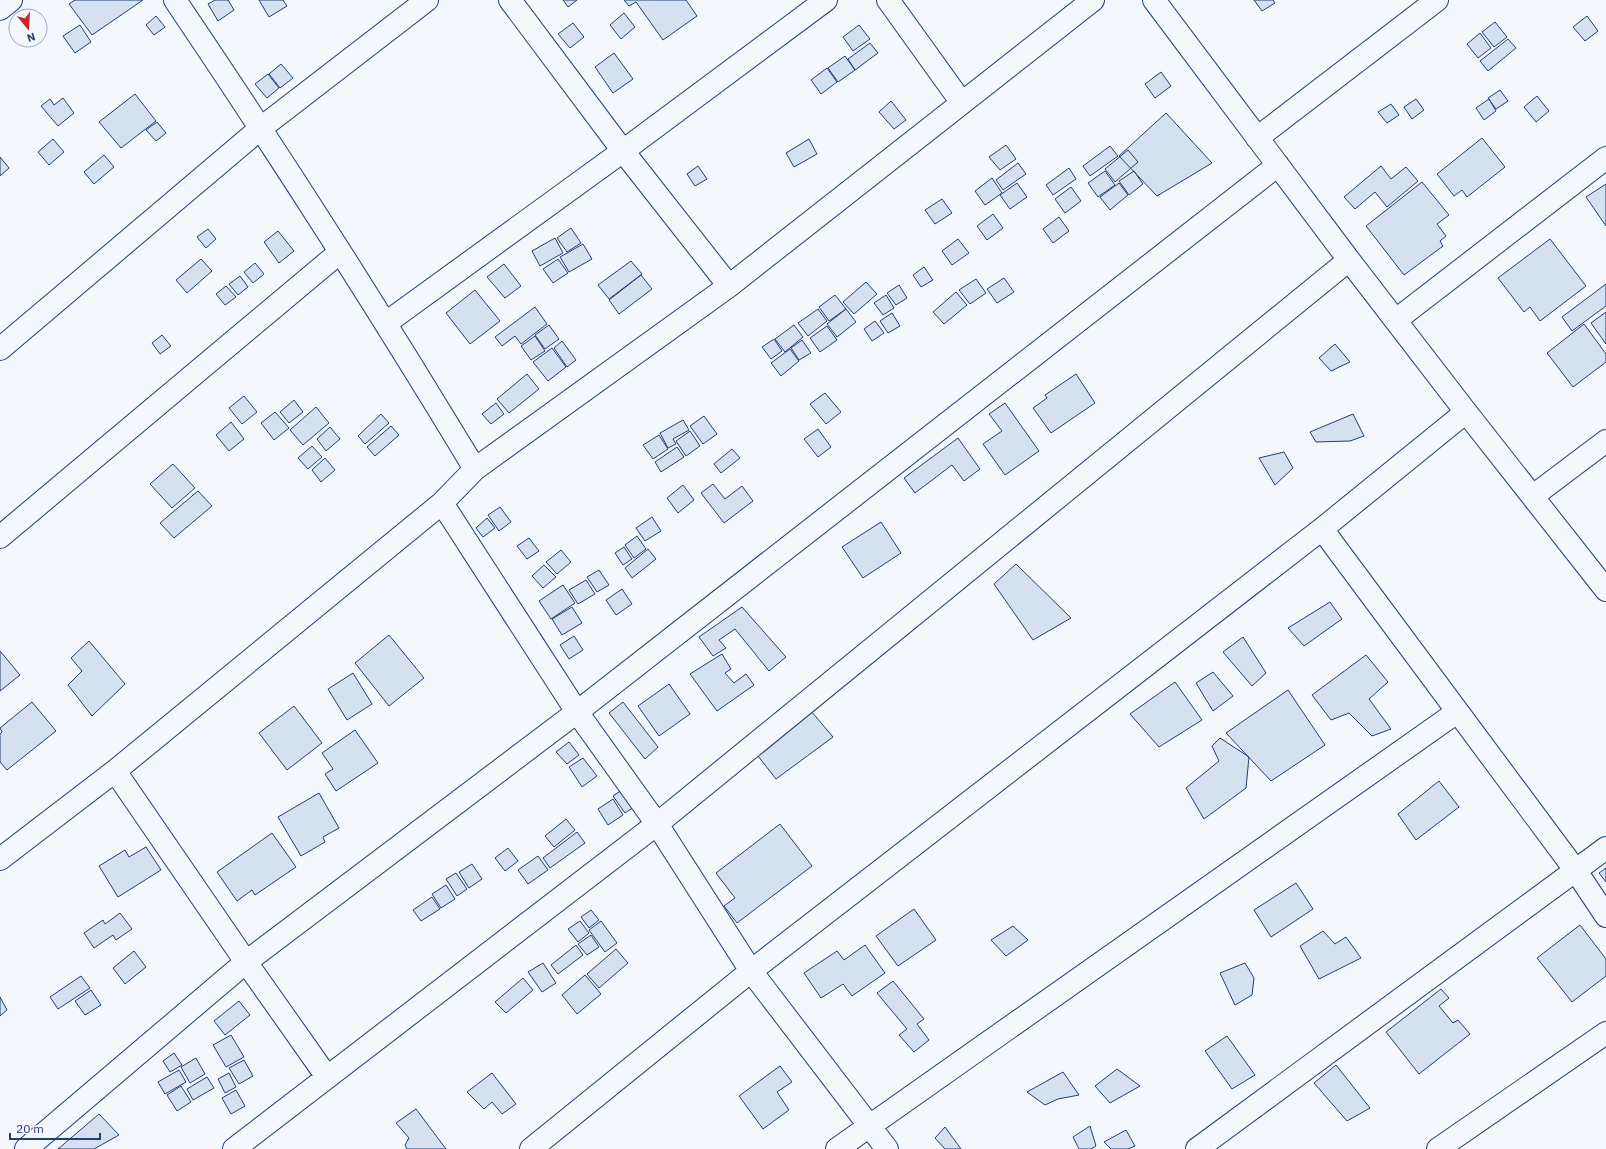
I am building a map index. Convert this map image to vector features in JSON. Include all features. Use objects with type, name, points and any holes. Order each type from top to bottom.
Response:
[{"type":"street","points":[[0,9],[11,0]]},
{"type":"street","points":[[175,0],[261,128],[386,323],[476,469]]},
{"type":"street","points":[[0,349],[261,128],[427,0]]},
{"type":"street","points":[[510,0],[624,151],[729,286]]},
{"type":"street","points":[[386,323],[624,151],[826,0]]},
{"type":"street","points":[[888,0],[962,103]]},
{"type":"street","points":[[0,859],[115,771],[442,503],[476,469],[729,286],[1093,0]]},
{"type":"street","points":[[1154,0],[1349,260],[1606,590]]},
{"type":"street","points":[[1257,138],[1437,0]]},
{"type":"street","points":[[1396,320],[1606,158]]},
{"type":"street","points":[[26,1149],[246,962],[578,712],[1278,165]]},
{"type":"street","points":[[1,534],[340,252]]},
{"type":"street","points":[[234,1149],[657,824],[1349,260]]},
{"type":"street","points":[[530,1149],[751,971],[1322,529],[1466,412]]},
{"type":"street","points":[[1533,496],[1606,441]]},
{"type":"street","points":[[442,503],[578,712],[657,824],[751,971],[887,1149]]},
{"type":"street","points":[[1322,529],[1576,871],[1606,916]]},
{"type":"street","points":[[837,1149],[1457,712]]},
{"type":"street","points":[[115,771],[327,1077]]},
{"type":"street","points":[[1197,1149],[1606,848]]},
{"type":"street","points":[[1438,1149],[1606,1033]]},
{"type":"building","points":[[75,0],[143,0],[92,35],[69,4]]},
{"type":"building","points":[[215,0],[228,0],[234,10],[218,21],[208,4]]},
{"type":"building","points":[[259,0],[283,0],[287,6],[269,17]]},
{"type":"building","points":[[563,0],[577,0],[568,7]]},
{"type":"building","points":[[624,0],[686,0],[697,16],[663,40],[636,2],[629,6]]},
{"type":"building","points":[[1254,0],[1273,0],[1275,3],[1262,11]]},
{"type":"building","points":[[624,13],[635,27],[621,39],[610,25]]},
{"type":"building","points":[[156,16],[165,27],[154,35],[146,25]]},
{"type":"building","points":[[1587,16],[1598,31],[1585,41],[1573,27]]},
{"type":"building","points":[[1495,22],[1507,37],[1494,47],[1482,32]]},
{"type":"building","points":[[573,23],[584,37],[570,48],[558,34]]},
{"type":"building","points":[[80,25],[91,42],[75,53],[63,36]]},
{"type":"building","points":[[859,25],[870,39],[853,51],[843,37]]},
{"type":"building","points":[[1480,33],[1491,48],[1478,58],[1467,44]]},
{"type":"building","points":[[1508,39],[1516,48],[1488,71],[1480,61]]},
{"type":"building","points":[[870,43],[878,53],[855,70],[848,59]]},
{"type":"building","points":[[614,53],[633,79],[613,93],[595,67]]},
{"type":"building","points":[[845,56],[855,70],[838,82],[828,68]]},
{"type":"building","points":[[281,64],[293,78],[280,88],[269,74]]},
{"type":"building","points":[[827,68],[837,82],[821,94],[811,80]]},
{"type":"building","points":[[1161,72],[1171,86],[1155,98],[1145,84]]},
{"type":"building","points":[[268,74],[279,88],[267,98],[255,84]]},
{"type":"building","points":[[1500,90],[1508,101],[1496,109],[1488,98]]},
{"type":"building","points":[[135,94],[156,121],[121,148],[99,122]]},
{"type":"building","points":[[1537,96],[1549,111],[1536,122],[1524,107]]},
{"type":"building","points":[[63,98],[74,113],[58,126],[41,106],[50,99],[54,105]]},
{"type":"building","points":[[1416,99],[1424,110],[1412,119],[1404,107]]},
{"type":"building","points":[[1489,99],[1496,111],[1484,120],[1476,108]]},
{"type":"building","points":[[891,101],[906,120],[894,129],[879,112]]},
{"type":"building","points":[[1391,104],[1399,115],[1387,123],[1378,112]]},
{"type":"building","points":[[1166,113],[1212,163],[1157,196],[1119,156]]},
{"type":"building","points":[[157,122],[166,133],[156,141],[146,130]]},
{"type":"building","points":[[1482,138],[1505,167],[1467,197],[1462,190],[1454,196],[1437,174]]},
{"type":"building","points":[[53,139],[64,152],[49,165],[38,152]]},
{"type":"building","points":[[809,139],[817,154],[794,167],[786,153]]},
{"type":"building","points":[[1006,145],[1016,159],[1000,170],[989,157]]},
{"type":"building","points":[[1110,146],[1118,156],[1090,176],[1083,166]]},
{"type":"building","points":[[1128,150],[1138,162],[1115,182],[1105,169]]},
{"type":"building","points":[[104,155],[114,167],[94,184],[84,172]]},
{"type":"building","points":[[0,157],[9,168],[0,176]]},
{"type":"building","points":[[1018,163],[1026,174],[1003,190],[996,180]]},
{"type":"building","points":[[698,166],[707,179],[695,186],[687,174]]},
{"type":"building","points":[[1381,166],[1391,179],[1406,167],[1418,181],[1387,207],[1375,192],[1355,209],[1344,197]]},
{"type":"building","points":[[1069,168],[1076,179],[1053,195],[1046,185]]},
{"type":"building","points":[[1105,171],[1115,185],[1098,197],[1088,183]]},
{"type":"building","points":[[1134,171],[1143,184],[1129,195],[1119,181]]},
{"type":"building","points":[[992,178],[1002,193],[985,205],[975,191]]},
{"type":"building","points":[[1422,182],[1449,215],[1437,224],[1446,236],[1440,241],[1443,246],[1404,275],[1366,226]]},
{"type":"building","points":[[1017,183],[1027,197],[1010,209],[1000,195]]},
{"type":"building","points":[[1119,183],[1128,195],[1110,210],[1100,197]]},
{"type":"building","points":[[1606,184],[1606,226],[1586,197]]},
{"type":"building","points":[[1071,187],[1081,201],[1065,213],[1055,199]]},
{"type":"building","points":[[942,199],[952,213],[935,224],[925,210]]},
{"type":"building","points":[[993,214],[1003,228],[987,240],[977,226]]},
{"type":"building","points":[[1059,217],[1069,231],[1053,243],[1043,229]]},
{"type":"building","points":[[571,228],[581,243],[567,252],[557,238]]},
{"type":"building","points":[[208,229],[216,239],[206,248],[197,237]]},
{"type":"building","points":[[278,231],[294,251],[279,263],[264,242]]},
{"type":"building","points":[[555,238],[563,253],[540,266],[532,251]]},
{"type":"building","points":[[958,239],[969,253],[952,265],[942,251]]},
{"type":"building","points":[[1550,239],[1586,286],[1540,321],[1530,307],[1524,312],[1498,278]]},
{"type":"building","points":[[583,244],[592,259],[569,272],[560,257]]},
{"type":"building","points":[[201,259],[212,271],[187,293],[176,280]]},
{"type":"building","points":[[558,259],[568,273],[553,283],[543,269]]},
{"type":"building","points":[[631,261],[642,274],[609,299],[598,285]]},
{"type":"building","points":[[255,263],[264,274],[253,283],[244,272]]},
{"type":"building","points":[[504,264],[521,286],[505,298],[487,277]]},
{"type":"building","points":[[924,267],[933,280],[921,287],[913,275]]},
{"type":"building","points":[[641,275],[652,289],[619,314],[609,300]]},
{"type":"building","points":[[240,276],[248,287],[238,295],[229,284]]},
{"type":"building","points":[[1004,278],[1014,292],[997,303],[987,289]]},
{"type":"building","points":[[976,279],[986,293],[970,304],[959,290]]},
{"type":"building","points":[[866,282],[877,294],[854,314],[843,302]]},
{"type":"building","points":[[1606,284],[1606,306],[1572,331],[1562,317]]},
{"type":"building","points":[[899,285],[907,298],[896,305],[887,293]]},
{"type":"building","points":[[226,286],[236,297],[225,305],[216,294]]},
{"type":"building","points":[[475,290],[500,321],[470,344],[446,313]]},
{"type":"building","points":[[956,292],[967,305],[944,324],[933,312]]},
{"type":"building","points":[[835,295],[846,309],[829,321],[819,307]]},
{"type":"building","points":[[886,295],[894,308],[883,315],[874,303]]},
{"type":"building","points":[[535,307],[547,324],[521,344],[515,336],[502,346],[495,337]]},
{"type":"building","points":[[818,309],[827,321],[808,336],[798,323]]},
{"type":"building","points":[[846,309],[856,322],[837,337],[827,324]]},
{"type":"building","points":[[1606,312],[1606,344],[1591,323]]},
{"type":"building","points":[[892,313],[900,326],[888,333],[880,321]]},
{"type":"building","points":[[875,321],[884,333],[872,341],[864,329]]},
{"type":"building","points":[[1584,324],[1606,354],[1606,362],[1573,387],[1547,353]]},
{"type":"building","points":[[549,325],[559,339],[545,349],[535,335]]},
{"type":"building","points":[[794,325],[803,337],[785,352],[775,339]]},
{"type":"building","points":[[827,326],[837,340],[820,352],[810,338]]},
{"type":"building","points":[[162,335],[171,346],[160,354],[152,343]]},
{"type":"building","points":[[535,336],[545,351],[531,360],[521,346]]},
{"type":"building","points":[[774,339],[782,351],[771,359],[762,347]]},
{"type":"building","points":[[802,340],[811,353],[799,360],[791,348]]},
{"type":"building","points":[[562,341],[576,360],[567,367],[554,348]]},
{"type":"building","points":[[1335,344],[1350,362],[1331,371],[1319,358]]},
{"type":"building","points":[[552,348],[566,367],[548,381],[533,362]]},
{"type":"building","points":[[790,349],[799,361],[781,376],[771,363]]},
{"type":"building","points":[[527,374],[539,389],[509,413],[497,399]]},
{"type":"building","points":[[1076,374],[1095,403],[1051,433],[1033,408],[1047,398],[1045,395]]},
{"type":"building","points":[[825,393],[841,412],[826,424],[810,404]]},
{"type":"building","points":[[244,396],[257,412],[242,424],[229,408]]},
{"type":"building","points":[[294,400],[303,412],[289,423],[280,412]]},
{"type":"building","points":[[496,403],[504,414],[491,424],[482,414]]},
{"type":"building","points":[[1005,403],[1039,451],[1005,475],[983,444],[1002,431],[989,414]]},
{"type":"building","points":[[316,407],[329,423],[303,445],[290,430]]},
{"type":"building","points":[[275,412],[289,428],[274,440],[261,423]]},
{"type":"building","points":[[381,414],[389,423],[365,444],[358,436]]},
{"type":"building","points":[[1353,414],[1364,436],[1350,441],[1316,442],[1310,432]]},
{"type":"building","points":[[704,416],[717,434],[703,444],[690,426]]},
{"type":"building","points":[[683,420],[689,430],[673,439],[676,444],[668,448],[660,433]]},
{"type":"building","points":[[231,422],[244,439],[229,451],[216,435]]},
{"type":"building","points":[[391,426],[399,435],[375,456],[367,447]]},
{"type":"building","points":[[330,427],[340,439],[326,451],[317,439]]},
{"type":"building","points":[[818,429],[831,447],[818,457],[804,439]]},
{"type":"building","points":[[690,431],[700,446],[686,456],[676,441]]},
{"type":"building","points":[[659,435],[668,449],[653,459],[643,445]]},
{"type":"building","points":[[958,438],[980,469],[964,481],[952,465],[915,493],[904,478]]},
{"type":"building","points":[[312,446],[322,457],[308,469],[298,458]]},
{"type":"building","points":[[677,447],[684,457],[661,472],[655,462]]},
{"type":"building","points":[[732,449],[740,458],[721,473],[714,464]]},
{"type":"building","points":[[1284,452],[1293,468],[1275,485],[1259,458]]},
{"type":"building","points":[[325,458],[335,470],[321,482],[312,470]]},
{"type":"building","points":[[173,464],[195,488],[172,508],[150,484]]},
{"type":"building","points":[[713,484],[725,499],[742,486],[753,501],[724,523],[701,493]]},
{"type":"building","points":[[683,485],[694,500],[678,513],[667,498]]},
{"type":"building","points":[[198,491],[212,506],[174,538],[160,523]]},
{"type":"building","points":[[500,507],[511,522],[499,531],[488,515]]},
{"type":"building","points":[[652,517],[661,531],[645,541],[636,528]]},
{"type":"building","points":[[487,518],[495,528],[483,537],[476,528]]},
{"type":"building","points":[[881,522],[901,553],[863,578],[842,547]]},
{"type":"building","points":[[637,536],[646,549],[634,558],[625,545]]},
{"type":"building","points":[[529,538],[539,551],[527,559],[517,546]]},
{"type":"building","points":[[624,547],[632,559],[623,565],[615,553]]},
{"type":"building","points":[[648,549],[656,559],[632,578],[625,568]]},
{"type":"building","points":[[561,550],[571,562],[557,574],[546,562]]},
{"type":"building","points":[[1016,564],[1071,618],[1033,640],[994,584]]},
{"type":"building","points":[[544,565],[556,577],[543,588],[532,576]]},
{"type":"building","points":[[599,570],[609,585],[597,592],[587,577]]},
{"type":"building","points":[[586,580],[595,594],[578,604],[569,590]]},
{"type":"building","points":[[563,585],[575,603],[551,619],[539,601]]},
{"type":"building","points":[[622,589],[632,604],[616,615],[606,600]]},
{"type":"building","points":[[1330,602],[1342,619],[1304,646],[1288,628]]},
{"type":"building","points":[[572,607],[582,623],[562,635],[552,619]]},
{"type":"building","points":[[742,607],[786,657],[769,671],[735,629],[719,640],[726,648],[713,656],[699,637]]},
{"type":"building","points":[[389,635],[424,678],[389,706],[355,663]]},
{"type":"building","points":[[574,636],[583,650],[569,659],[560,645]]},
{"type":"building","points":[[1243,637],[1266,673],[1252,686],[1223,652]]},
{"type":"building","points":[[89,641],[125,684],[92,716],[68,685],[82,671],[71,658]]},
{"type":"building","points":[[0,651],[20,675],[0,691]]},
{"type":"building","points":[[722,654],[731,669],[725,673],[734,683],[746,674],[754,685],[717,711],[690,674]]},
{"type":"building","points":[[1366,655],[1388,682],[1369,699],[1391,729],[1372,736],[1349,713],[1331,720],[1312,695]]},
{"type":"building","points":[[1213,672],[1233,696],[1213,711],[1196,683]]},
{"type":"building","points":[[353,673],[372,704],[347,720],[328,689]]},
{"type":"building","points":[[1175,682],[1202,720],[1159,747],[1130,714]]},
{"type":"building","points":[[669,684],[690,714],[659,736],[638,706]]},
{"type":"building","points":[[1288,690],[1325,745],[1271,781],[1226,733]]},
{"type":"building","points":[[32,702],[56,731],[7,770],[0,762],[0,734],[2,732],[0,728]]},
{"type":"building","points":[[623,702],[658,747],[645,759],[609,713]]},
{"type":"building","points":[[294,706],[322,743],[287,770],[259,733]]},
{"type":"building","points":[[811,711],[833,737],[776,779],[754,751]]},
{"type":"building","points":[[355,730],[378,763],[336,791],[325,774],[333,769],[322,753]]},
{"type":"building","points":[[1220,738],[1249,757],[1246,788],[1204,819],[1186,788],[1219,761],[1212,746]]},
{"type":"building","points":[[569,742],[579,755],[567,764],[556,752]]},
{"type":"building","points":[[583,758],[597,776],[582,787],[569,767]]},
{"type":"building","points":[[1439,781],[1459,807],[1416,840],[1398,814]]},
{"type":"building","points":[[625,788],[637,805],[625,813],[613,796]]},
{"type":"building","points":[[319,793],[339,828],[323,837],[325,842],[301,856],[278,817]]},
{"type":"building","points":[[613,799],[623,815],[608,825],[598,809]]},
{"type":"building","points":[[566,819],[575,830],[554,847],[545,836]]},
{"type":"building","points":[[780,824],[812,866],[737,923],[724,906],[735,898],[716,873]]},
{"type":"building","points":[[577,832],[585,843],[550,868],[543,858]]},
{"type":"building","points":[[272,833],[296,867],[255,895],[252,890],[237,901],[217,872]]},
{"type":"building","points":[[146,847],[161,870],[118,897],[99,866],[125,850],[129,857]]},
{"type":"building","points":[[508,848],[518,861],[505,871],[495,858]]},
{"type":"building","points":[[538,856],[548,870],[528,884],[518,870]]},
{"type":"building","points":[[472,864],[482,879],[469,888],[459,872]]},
{"type":"building","points":[[1606,868],[1606,882],[1599,873]]},
{"type":"building","points":[[456,873],[467,889],[457,896],[446,879]]},
{"type":"building","points":[[1296,883],[1313,909],[1271,937],[1254,910]]},
{"type":"building","points":[[446,885],[455,899],[441,908],[432,894]]},
{"type":"building","points":[[432,897],[440,909],[421,921],[413,910]]},
{"type":"building","points":[[914,909],[936,940],[898,966],[876,936]]},
{"type":"building","points":[[591,910],[599,920],[589,928],[581,917]]},
{"type":"building","points":[[120,913],[132,929],[116,940],[113,935],[94,948],[84,933],[103,920],[105,924]]},
{"type":"building","points":[[580,921],[589,933],[578,942],[568,929]]},
{"type":"building","points":[[601,921],[617,943],[605,952],[589,930]]},
{"type":"building","points":[[1580,925],[1606,959],[1606,976],[1572,1002],[1537,958]]},
{"type":"building","points":[[1013,926],[1028,940],[1006,956],[991,940]]},
{"type":"building","points":[[1323,931],[1335,944],[1346,937],[1361,958],[1319,979],[1300,946]]},
{"type":"building","points":[[591,935],[599,947],[587,955],[578,944]]},
{"type":"building","points":[[576,945],[583,955],[558,974],[551,965]]},
{"type":"building","points":[[865,945],[885,973],[852,996],[843,984],[821,998],[804,973],[837,951],[844,960]]},
{"type":"building","points":[[616,949],[628,963],[599,988],[587,974]]},
{"type":"building","points":[[134,951],[146,967],[125,984],[113,968]]},
{"type":"building","points":[[543,963],[556,983],[542,992],[528,972]]},
{"type":"building","points":[[1245,963],[1254,978],[1252,995],[1235,1005],[1220,973]]},
{"type":"building","points":[[585,975],[601,994],[577,1014],[562,995]]},
{"type":"building","points":[[81,976],[90,988],[58,1009],[50,997]]},
{"type":"building","points":[[523,978],[533,990],[506,1013],[495,1002]]},
{"type":"building","points":[[893,981],[924,1019],[917,1024],[929,1040],[914,1052],[899,1035],[907,1029],[877,993]]},
{"type":"building","points":[[1441,989],[1449,998],[1439,1006],[1453,1023],[1458,1020],[1470,1034],[1419,1074],[1386,1032]]},
{"type":"building","points":[[91,990],[101,1005],[85,1015],[75,1001]]},
{"type":"building","points":[[0,997],[7,1010],[0,1016]]},
{"type":"building","points":[[239,1001],[250,1015],[225,1035],[214,1021]]},
{"type":"building","points":[[231,1035],[244,1057],[226,1067],[213,1045]]},
{"type":"building","points":[[1227,1036],[1255,1075],[1232,1089],[1205,1051]]},
{"type":"building","points":[[174,1053],[182,1065],[170,1072],[163,1061]]},
{"type":"building","points":[[196,1058],[205,1074],[190,1083],[181,1067]]},
{"type":"building","points":[[244,1060],[253,1076],[239,1084],[229,1068]]},
{"type":"building","points":[[1336,1065],[1370,1108],[1347,1121],[1314,1083]]},
{"type":"building","points":[[780,1066],[792,1082],[777,1092],[789,1110],[763,1129],[739,1096]]},
{"type":"building","points":[[1117,1069],[1140,1086],[1110,1103],[1095,1086]]},
{"type":"building","points":[[179,1070],[186,1082],[165,1094],[158,1082]]},
{"type":"building","points":[[1063,1072],[1079,1095],[1058,1099],[1045,1105],[1027,1092]]},
{"type":"building","points":[[229,1073],[236,1087],[225,1093],[218,1079]]},
{"type":"building","points":[[492,1073],[516,1104],[502,1114],[492,1102],[484,1109],[467,1092]]},
{"type":"building","points":[[207,1077],[214,1088],[193,1100],[187,1089]]},
{"type":"building","points":[[181,1086],[191,1102],[177,1111],[167,1095]]},
{"type":"building","points":[[236,1090],[245,1106],[231,1114],[222,1098]]},
{"type":"building","points":[[416,1109],[446,1149],[407,1149],[405,1145],[409,1138],[396,1123]]},
{"type":"building","points":[[99,1114],[119,1135],[94,1149],[58,1149]]},
{"type":"building","points":[[1090,1126],[1096,1146],[1091,1149],[1079,1149],[1073,1137]]},
{"type":"building","points":[[945,1127],[961,1149],[945,1149],[935,1138]]},
{"type":"building","points":[[1126,1130],[1135,1146],[1128,1149],[1111,1149],[1104,1142]]}]
